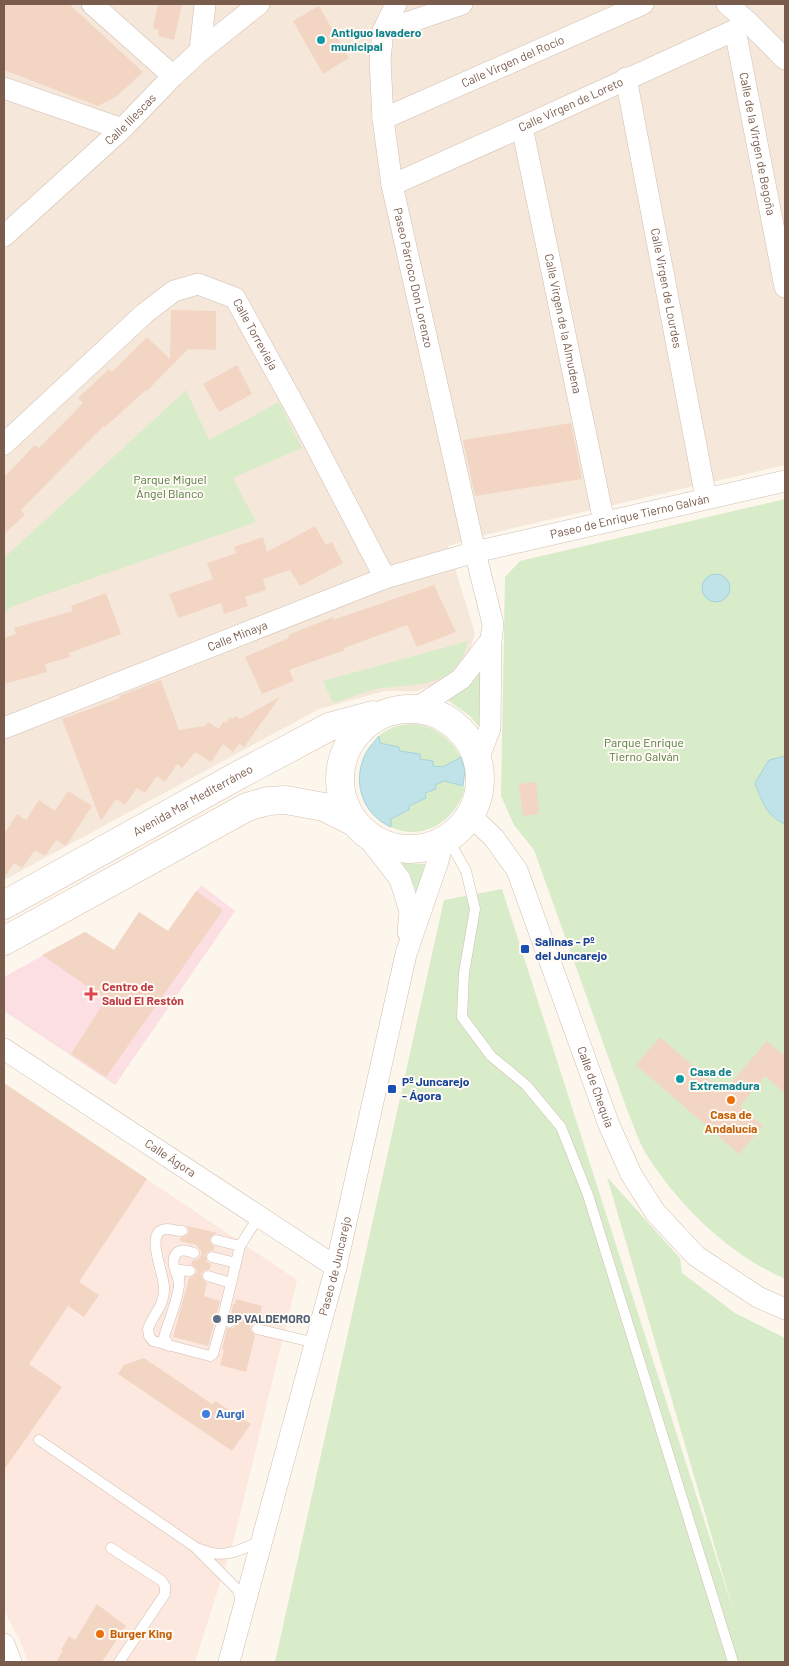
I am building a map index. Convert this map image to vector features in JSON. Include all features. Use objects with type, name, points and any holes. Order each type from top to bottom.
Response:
[{"type":"street","points":[[92,4],[173,76]]},
{"type":"street","points":[[200,52],[205,4]]},
{"type":"street","name":"Calle Illescas","points":[[4,236],[122,129],[173,76],[259,4]]},
{"type":"street","name":"Paseo Párroco Don Lorenzo","points":[[396,4],[383,31],[380,60],[383,119],[392,184],[474,552],[493,624],[490,640],[490,728],[478,760]]},
{"type":"street","points":[[383,31],[462,4]]},
{"type":"street","name":"Calle Virgen del Rocío","points":[[383,119],[643,4]]},
{"type":"street","points":[[727,4],[741,26],[785,59]]},
{"type":"street","name":"Calle Virgen de Loreto","points":[[392,184],[522,127],[741,26]]},
{"type":"street","name":"Calle de la Virgen de Begoña","points":[[741,26],[785,287]]},
{"type":"street","name":"Calle Virgen de Lourdes","points":[[626,78],[706,498]]},
{"type":"street","points":[[4,88],[122,129]]},
{"type":"street","name":"Calle Virgen de la Almudena","points":[[522,127],[604,522]]},
{"type":"street","name":"Calle Torrevieja","points":[[4,444],[145,312],[174,291],[198,284],[235,298],[304,421],[385,578]]},
{"type":"street","name":"Paseo de Enrique Tierno Galván","points":[[474,552],[785,480]]},
{"type":"street","name":"Calle Minaya","points":[[4,728],[385,578],[474,552]]},
{"type":"street","points":[[360,828],[343,802],[339,780],[343,757],[353,737],[369,722],[402,710],[461,679],[490,640]]},
{"type":"street","points":[[4,941],[247,807],[268,801],[286,800],[324,807],[360,828],[384,845],[406,850],[427,847],[445,840],[460,829],[471,816],[479,794],[480,771],[478,760],[469,740],[454,724],[436,713],[402,710]]},
{"type":"street","name":"Avenida Mar Mediterráneo","points":[[4,905],[237,776],[330,727],[402,710]]},
{"type":"street","name":"Calle de Chequia","points":[[471,816],[494,838],[516,870],[609,1125],[631,1174],[656,1212],[696,1256],[758,1297],[785,1309]]},
{"type":"street","name":"Paseo de Juncarejo","points":[[360,828],[400,879],[410,911],[406,954]]},
{"type":"street","name":"Paseo de Juncarejo","points":[[229,1662],[336,1267],[406,954],[445,840]]},
{"type":"street","name":"Calle Ágora","points":[[4,1049],[336,1267]]},
{"type":"street","points":[[4,1644],[11,1662]]},
{"type":"lane","points":[[445,840],[466,871],[475,909],[464,973],[462,1017],[490,1056],[526,1085],[561,1127],[588,1195],[733,1662]]},
{"type":"lane","points":[[182,1232],[167,1229],[156,1234],[155,1241],[164,1287],[163,1300],[148,1329],[149,1336],[153,1341],[210,1356],[213,1354],[222,1322],[228,1321],[222,1318],[240,1246],[259,1216]]},
{"type":"lane","points":[[216,1240],[240,1246]]},
{"type":"lane","points":[[179,1283],[174,1268],[176,1253],[180,1251],[194,1253]]},
{"type":"lane","points":[[212,1257],[236,1263]]},
{"type":"lane","points":[[170,1346],[164,1337],[179,1283],[180,1270],[190,1272]]},
{"type":"lane","points":[[208,1276],[231,1283]]},
{"type":"lane","points":[[257,1328],[316,1343]]},
{"type":"lane","points":[[38,1440],[195,1547],[208,1553],[229,1554],[263,1539]]},
{"type":"lane","points":[[195,1547],[238,1589],[244,1610]]},
{"type":"lane","points":[[111,1548],[162,1581],[165,1586],[165,1594],[119,1662]]},
{"type":"shaded area","points":[[4,4],[785,4],[785,465],[488,534],[448,546],[475,633],[468,656],[445,680],[418,691],[385,691],[319,709],[4,880]]},
{"type":"shaded area","name":"Centro de Salud El Restón","points":[[201,885],[235,911],[115,1085],[4,1011],[4,977],[85,932],[114,950],[139,912],[168,931]]},
{"type":"shaded area","points":[[4,1083],[297,1280],[234,1539],[195,1662],[27,1662],[23,1647],[4,1610]]},
{"type":"green space","name":"Parque Miguel Ángel Blanco","points":[[186,390],[209,440],[279,402],[302,448],[233,478],[256,522],[38,597],[11,607],[4,614],[4,558]]},
{"type":"green space","name":"Parque Enrique Tierno Galván","points":[[785,499],[785,1279],[745,1257],[708,1228],[661,1176],[645,1152],[629,1115],[534,850],[514,825],[501,796],[505,577],[520,561]]},
{"type":"green space","points":[[468,641],[463,657],[455,668],[445,676],[433,681],[377,689],[333,703],[323,681]]},
{"type":"green space","points":[[482,664],[480,728],[470,716],[446,699]]},
{"type":"green space","points":[[416,724],[431,728],[443,735],[461,757],[443,767],[433,766],[433,761],[420,759],[420,754],[400,751],[399,747],[380,743],[379,736],[387,730],[401,725]]},
{"type":"green space","points":[[444,781],[465,787],[461,799],[447,818],[427,830],[415,832],[391,827],[391,819],[409,811],[409,806],[426,798],[425,793]]},
{"type":"green space","points":[[402,863],[426,864],[417,894],[413,883]]},
{"type":"green space","points":[[502,889],[734,1613],[607,1177],[680,1258],[682,1273],[735,1313],[785,1338],[785,1662],[275,1662],[444,900]]},
{"type":"water","points":[[716,574],[726,578],[730,588],[726,598],[716,602],[706,598],[702,588],[706,578]]},
{"type":"water","points":[[379,736],[380,743],[399,747],[400,751],[420,754],[420,759],[433,761],[433,766],[443,767],[461,757],[465,770],[463,786],[444,781],[435,785],[436,789],[425,793],[426,798],[409,806],[409,810],[391,819],[391,827],[372,814],[362,795],[360,784],[362,762],[368,749]]},
{"type":"water","points":[[785,756],[785,824],[769,812],[762,802],[755,783],[769,760]]},
{"type":"building","points":[[4,4],[69,4],[143,72],[117,96],[98,106],[4,70]]},
{"type":"building","points":[[158,4],[182,4],[174,40],[158,36],[159,30],[153,28]]},
{"type":"building","name":"Antiguo lavadero municipal","points":[[319,6],[349,58],[323,74],[293,21]]},
{"type":"building","points":[[171,310],[216,311],[216,350],[188,349],[147,391],[104,426],[70,460],[21,510],[25,515],[4,534],[4,477],[35,445],[39,448],[83,403],[78,398],[109,369],[112,372],[147,337],[170,359]]},
{"type":"building","points":[[237,365],[252,394],[219,412],[203,384]]},
{"type":"building","points":[[571,423],[582,479],[475,496],[463,440]]},
{"type":"building","points":[[315,526],[326,545],[332,542],[343,563],[300,586],[290,570],[263,579],[266,590],[245,597],[248,606],[224,614],[221,603],[178,618],[169,594],[213,579],[207,563],[236,553],[234,547],[263,537],[267,552]]},
{"type":"building","points":[[434,585],[456,632],[417,647],[407,625],[289,670],[294,681],[262,694],[245,657],[289,638],[288,635],[333,617],[333,620]]},
{"type":"building","points":[[106,593],[121,634],[69,653],[70,657],[45,664],[47,672],[4,684],[4,638],[16,634],[14,628],[73,611],[71,606]]},
{"type":"building","points":[[161,680],[179,730],[205,726],[208,722],[219,729],[224,721],[226,723],[230,717],[233,719],[236,716],[240,719],[280,697],[244,747],[239,744],[233,752],[223,744],[211,762],[195,752],[182,768],[177,764],[165,782],[157,776],[145,793],[137,788],[125,805],[116,799],[101,821],[62,719],[120,698],[119,696]]},
{"type":"building","points":[[536,782],[539,814],[523,816],[519,784]]},
{"type":"building","points":[[68,791],[92,806],[66,846],[56,840],[45,856],[35,850],[22,868],[14,863],[4,878],[4,834],[17,814],[26,820],[39,800],[55,811]]},
{"type":"building","points":[[196,891],[223,910],[106,1077],[71,1054],[106,999],[42,955],[85,932],[114,950],[139,912],[168,931]]},
{"type":"building","points":[[660,1037],[723,1092],[767,1041],[785,1056],[785,1093],[765,1076],[740,1106],[763,1126],[739,1154],[636,1065]]},
{"type":"building","points":[[4,1083],[147,1179],[79,1282],[99,1295],[84,1317],[68,1306],[29,1364],[62,1387],[4,1470]]},
{"type":"building","points":[[187,1226],[218,1233],[210,1238],[210,1242],[215,1247],[214,1250],[207,1252],[206,1255],[207,1262],[211,1264],[210,1269],[201,1274],[203,1280],[207,1283],[204,1296],[220,1301],[208,1346],[173,1337],[189,1278],[193,1277],[197,1272],[196,1268],[191,1264],[193,1260],[198,1259],[201,1255],[201,1251],[196,1245],[180,1241],[180,1238],[188,1234]]},
{"type":"building","points":[[236,1299],[262,1306],[258,1322],[250,1327],[255,1336],[246,1372],[220,1365],[227,1328],[234,1328],[236,1324],[236,1318],[231,1315]]},
{"type":"building","name":"Aurgi","points":[[144,1358],[212,1404],[215,1401],[251,1424],[232,1451],[118,1374],[124,1365]]},
{"type":"building","points":[[97,1604],[126,1626],[102,1662],[56,1662],[69,1636],[75,1640]]},
{"type":"place","name":"Antiguo lavadero municipal","points":[[321,40]]},
{"type":"place","name":"Salinas - Pº del Juncarejo","points":[[525,949]]},
{"type":"place","name":"Centro de Salud El Restón","points":[[91,994]]},
{"type":"place","name":"Casa de Extremadura","points":[[680,1079]]},
{"type":"place","name":"Pº Juncarejo - Ágora","points":[[392,1089]]},
{"type":"place","name":"Casa de Andalucía","points":[[731,1100]]},
{"type":"place","name":"BP VALDEMORO","points":[[217,1319]]},
{"type":"place","name":"Aurgi","points":[[206,1414]]},
{"type":"place","name":"Burger King","points":[[100,1634]]}]
